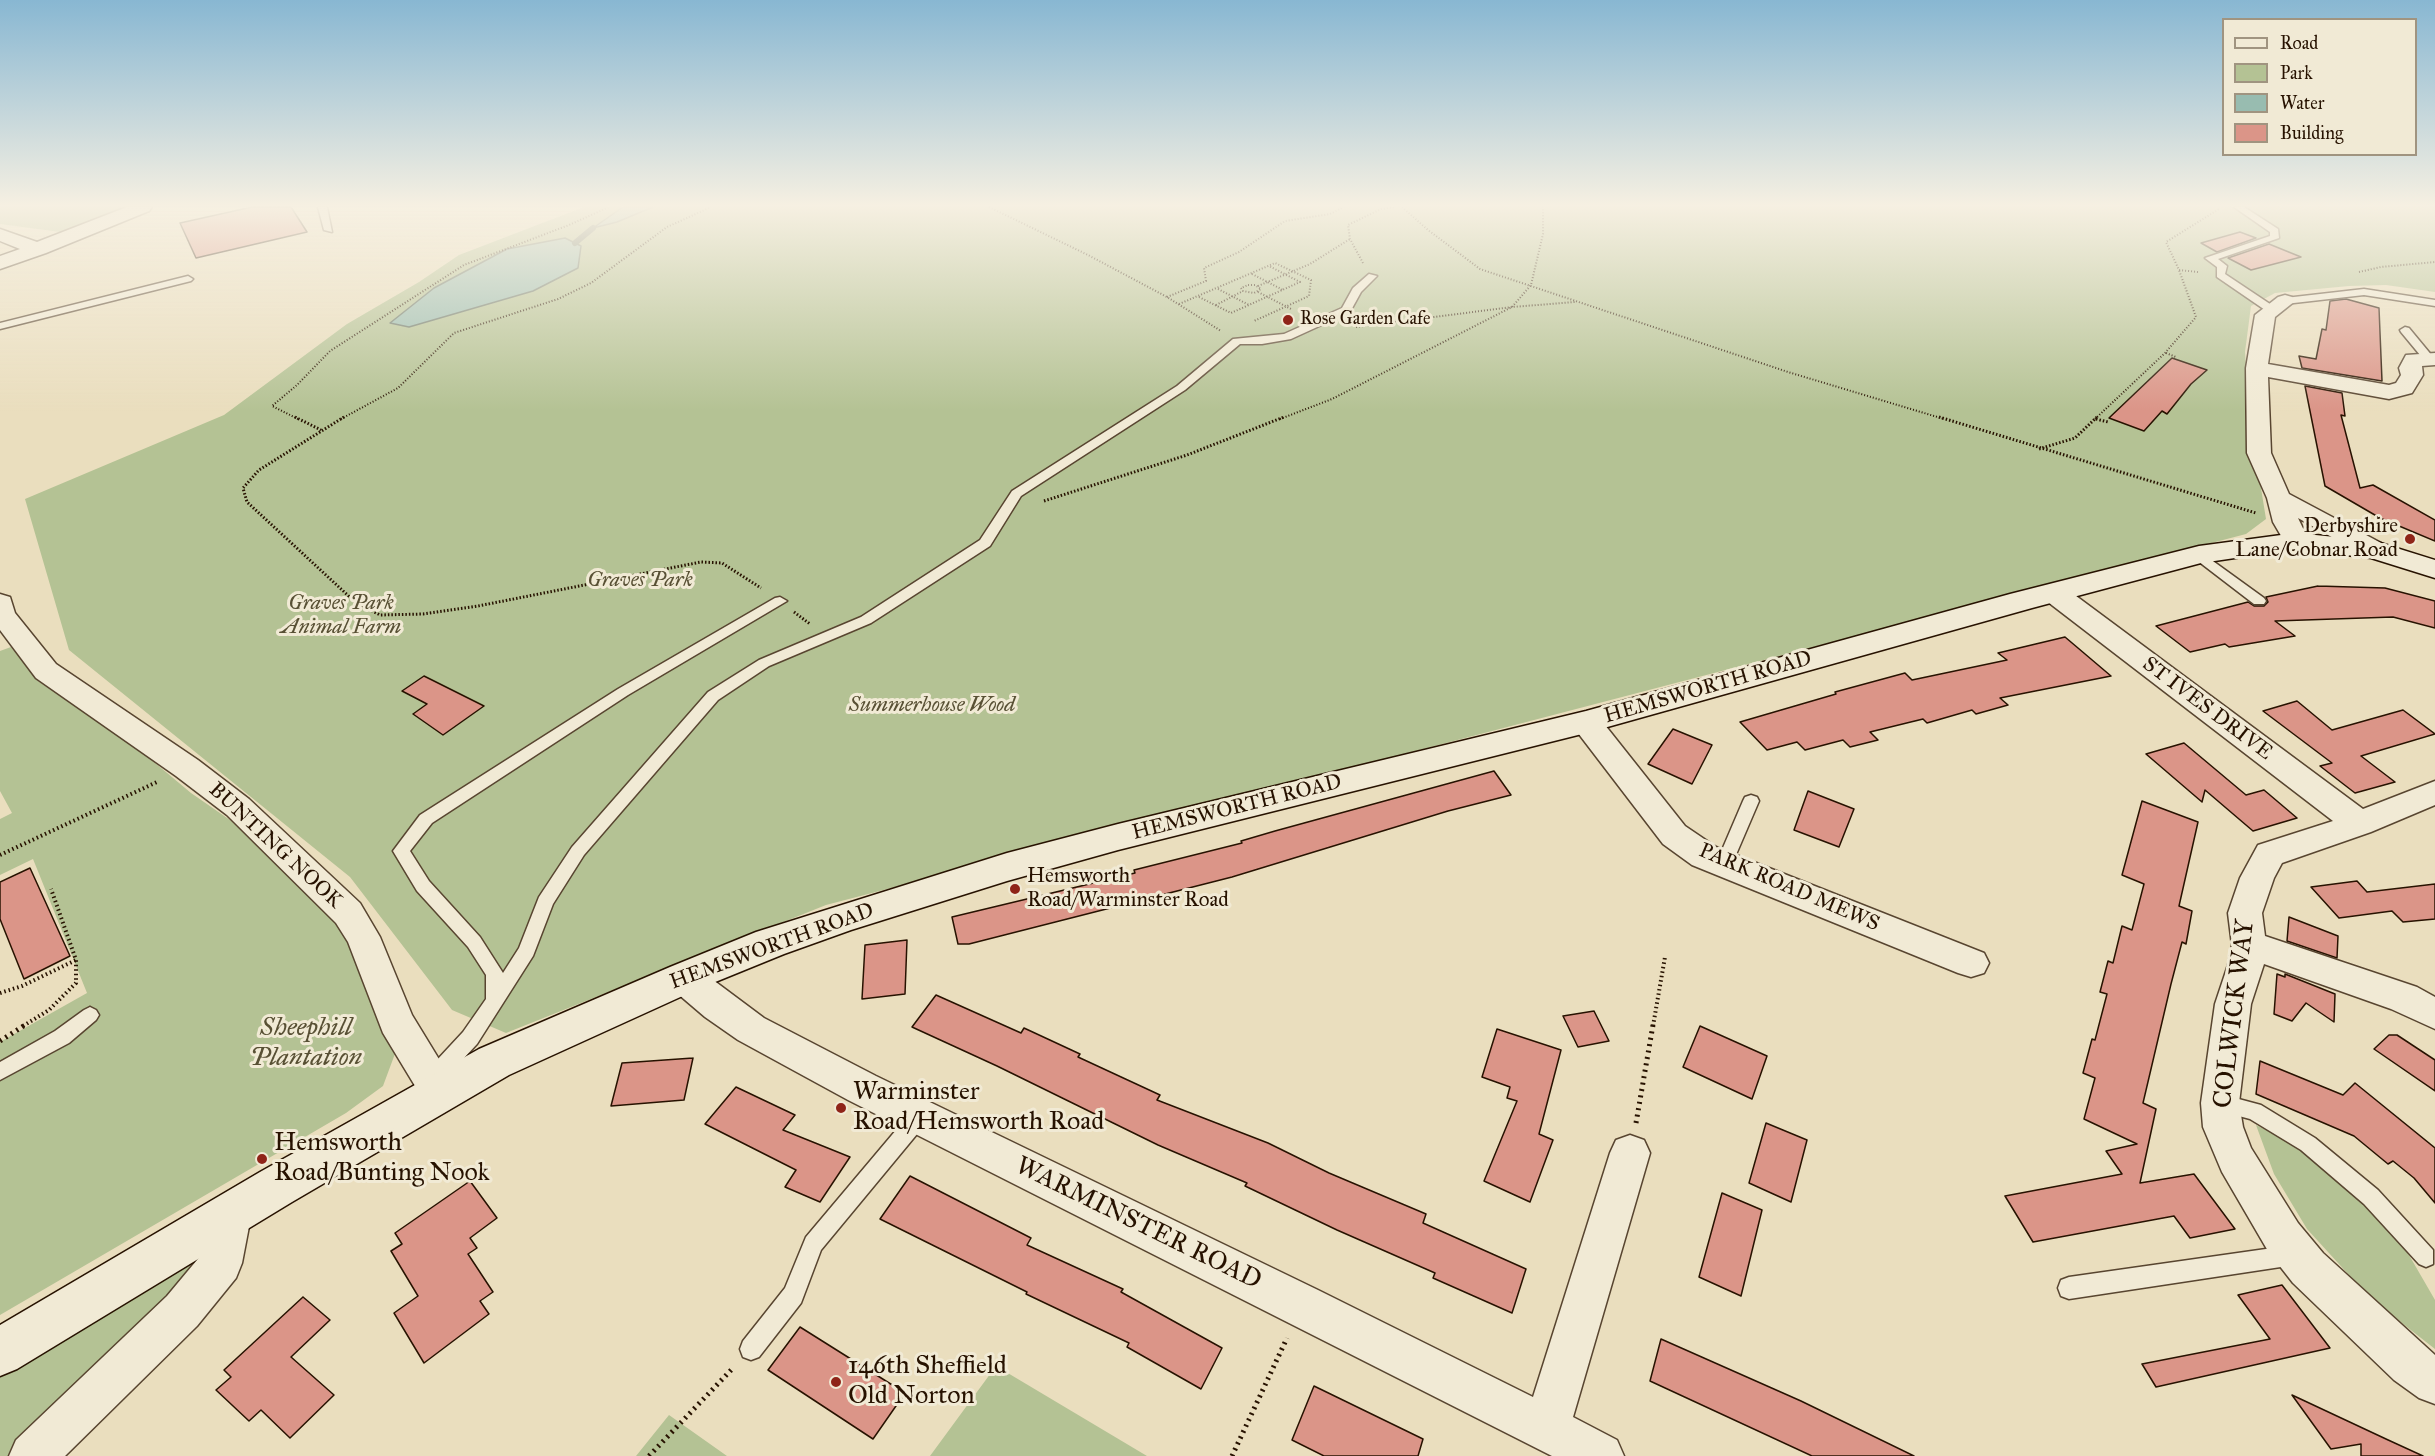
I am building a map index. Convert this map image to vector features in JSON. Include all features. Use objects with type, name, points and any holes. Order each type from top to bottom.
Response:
[{"type":"street","points":[[2278,305],[2265,315],[2257,369],[2254,452],[2287,520],[2374,550]]},
{"type":"street","points":[[2257,369],[2389,392],[2404,388],[2412,375],[2410,368],[2414,360],[2432,359]]},
{"type":"street","name":"HEMSWORTH ROAD","points":[[0,1353],[230,1216],[435,1086],[684,978],[795,934],[1007,867],[1118,837],[1586,723],[2054,593],[2199,555],[2249,546],[2287,520],[2435,568]]},
{"type":"street","name":"ST IVES DRIVE","points":[[2054,593],[2360,824]]},
{"type":"street","name":"BUNTING NOOK","points":[[0,603],[2,614],[46,671],[187,768],[238,807],[348,913],[375,965],[396,1022],[435,1086]]},
{"type":"street","name":"PARK ROAD MEWS","points":[[1586,723],[1674,835],[1704,856],[1971,963]]},
{"type":"street","name":"COLWICK WAY","points":[[2435,792],[2360,824],[2270,854],[2257,878],[2245,913],[2249,945],[2246,965],[2233,1004],[2220,1103],[2223,1127],[2236,1159],[2266,1211],[2297,1254],[2353,1312],[2410,1364],[2435,1382]]},
{"type":"street","points":[[2249,945],[2404,998],[2435,1014]]},
{"type":"street","name":"WARMINSTER ROAD","points":[[684,978],[751,1029],[862,1088],[1303,1305],[1601,1456]]},
{"type":"street","points":[[1546,1429],[1630,1153]]},
{"type":"street","points":[[32,1456],[182,1311],[221,1263],[230,1216]]},
{"type":"lane","points":[[2220,275],[2278,305],[2364,292],[2435,303]]},
{"type":"lane","points":[[435,1086],[470,1038],[527,951],[545,903],[578,851],[713,696],[764,663],[866,620],[985,543],[1016,494],[1181,388],[1243,340],[1262,342],[1287,337],[1346,310],[1358,290],[1372,276]]},
{"type":"lane","points":[[0,326],[188,279]]},
{"type":"lane","points":[[2405,330],[2432,359]]},
{"type":"lane","points":[[2199,555],[2259,601]]},
{"type":"lane","points":[[495,999],[495,974],[474,942],[423,886],[401,850],[426,819],[623,692],[780,601]]},
{"type":"lane","points":[[1724,864],[1751,801]]},
{"type":"lane","points":[[0,1072],[62,1037],[90,1015]]},
{"type":"lane","points":[[2220,1103],[2254,1111],[2308,1144],[2371,1197],[2426,1257]]},
{"type":"lane","points":[[751,1349],[793,1296],[813,1244],[920,1116]]},
{"type":"lane","points":[[2069,1288],[2297,1254]]},
{"type":"path","points":[[321,429],[272,406],[330,351],[449,275]]},
{"type":"path","points":[[602,275],[591,283],[558,299],[454,333],[398,388],[321,429],[259,470],[243,488],[248,502],[354,601],[380,615],[423,614],[478,606],[701,562]]},
{"type":"path","points":[[1126,275],[1243,340]]},
{"type":"path","points":[[1167,297],[1206,281],[1205,275]]},
{"type":"path","points":[[1178,304],[1249,275]]},
{"type":"path","points":[[1253,275],[1283,290]]},
{"type":"path","points":[[1199,297],[1231,313],[1300,282],[1285,275],[1258,286],[1235,281]]},
{"type":"path","points":[[1243,340],[1239,328],[1309,296],[1311,280],[1300,275]]},
{"type":"path","points":[[1499,275],[1788,372],[2039,449],[2287,520]]},
{"type":"path","points":[[1004,514],[1187,455],[1332,399],[1512,307],[1531,285],[1533,275]]},
{"type":"path","points":[[2039,449],[2075,438],[2165,353],[2196,317],[2181,275]]},
{"type":"path","points":[[1243,291],[1241,288],[1245,285]]},
{"type":"path","points":[[1258,286],[1261,289],[1258,292]]},
{"type":"path","points":[[1218,288],[1250,305]]},
{"type":"path","points":[[1216,306],[1243,291],[1258,292],[1291,309]]},
{"type":"path","points":[[1350,328],[1512,307],[1578,302]]},
{"type":"path","points":[[2165,353],[2176,357]]},
{"type":"path","points":[[2096,419],[2108,422]]},
{"type":"path","points":[[0,855],[187,768]]},
{"type":"path","points":[[0,1041],[49,1010],[67,994],[76,982],[76,960],[51,889]]},
{"type":"path","points":[[1630,1153],[1665,957]]},
{"type":"path","points":[[0,993],[22,986],[76,960]]},
{"type":"path","points":[[1232,1456],[1303,1305]]},
{"type":"path","points":[[649,1456],[751,1349]]},
{"type":"green space","name":"Graves Park","points":[[429,275],[2435,275],[2435,292],[2386,285],[2349,286],[2275,293],[2251,306],[2245,352],[2249,414],[2266,519],[2246,534],[826,905],[506,1033],[452,1010],[350,877],[69,650],[25,499],[224,415],[347,324]]},
{"type":"green space","name":"Sheephill Plantation","points":[[11,647],[38,681],[136,747],[191,793],[230,820],[336,916],[396,1051],[383,1086],[346,1113],[0,1315],[0,1042],[87,993],[33,859],[0,875],[0,819],[12,813],[0,791],[0,651]]},
{"type":"green space","points":[[2256,1125],[2300,1147],[2387,1224],[2409,1255],[2435,1300],[2435,1349],[2370,1298],[2307,1229],[2274,1174]]},
{"type":"green space","points":[[218,1236],[191,1290],[10,1456],[0,1456],[0,1375]]},
{"type":"green space","points":[[996,1366],[1147,1456],[930,1456]]},
{"type":"green space","points":[[669,1415],[727,1456],[636,1456]]},
{"type":"water","points":[[458,275],[564,275],[533,291],[409,327],[390,323],[434,288]]},
{"type":"building","points":[[2346,299],[2379,308],[2382,381],[2302,368],[2299,356],[2316,359],[2322,329],[2326,330],[2330,301]]},
{"type":"building","points":[[2172,358],[2207,370],[2191,384],[2167,414],[2162,411],[2144,431],[2109,418]]},
{"type":"building","points":[[2305,386],[2342,393],[2345,416],[2341,415],[2360,488],[2373,485],[2435,520],[2435,541],[2380,518],[2325,486]]},
{"type":"building","points":[[2318,586],[2385,588],[2435,601],[2435,628],[2393,617],[2275,621],[2295,636],[2229,647],[2225,644],[2190,652],[2156,626],[2248,602],[2254,606],[2264,606],[2268,602],[2266,597]]},
{"type":"building","points":[[2065,637],[2111,676],[2000,698],[2008,705],[1976,714],[1972,710],[1927,723],[1923,719],[1870,732],[1878,740],[1850,747],[1843,740],[1805,750],[1797,742],[1767,750],[1740,722],[1905,673],[1912,680],[2007,660],[1998,653]]},
{"type":"building","points":[[424,676],[484,706],[443,735],[413,714],[427,704],[402,691]]},
{"type":"building","points":[[2297,701],[2332,730],[2403,710],[2435,734],[2361,756],[2395,782],[2355,793],[2320,766],[2332,763],[2263,711]]},
{"type":"building","points":[[1673,729],[1712,745],[1692,784],[1648,764]]},
{"type":"building","points":[[2184,743],[2246,795],[2264,790],[2297,818],[2253,831],[2205,790],[2202,802],[2146,754]]},
{"type":"building","points":[[1494,771],[1511,795],[1448,811],[1232,877],[969,944],[958,944],[952,917],[1135,873],[1134,870],[1242,843],[1241,841],[1275,831]]},
{"type":"building","points":[[1808,791],[1854,809],[1839,847],[1794,830]]},
{"type":"building","points":[[2142,801],[2198,822],[2179,906],[2192,911],[2186,944],[2182,942],[2143,1103],[2156,1109],[2140,1183],[2194,1174],[2235,1229],[2190,1238],[2174,1216],[2033,1242],[2005,1196],[2122,1174],[2106,1151],[2137,1144],[2084,1119],[2095,1078],[2083,1073],[2092,1039],[2095,1040],[2107,994],[2100,992],[2108,961],[2113,963],[2122,926],[2132,930],[2144,884],[2122,875]]},
{"type":"building","points":[[30,868],[70,956],[24,979],[0,919],[0,882]]},
{"type":"building","points":[[2357,881],[2367,892],[2435,884],[2435,919],[2403,922],[2392,911],[2339,918],[2311,887]]},
{"type":"building","points":[[2289,917],[2338,936],[2337,958],[2287,941]]},
{"type":"building","points":[[907,940],[905,994],[862,999],[865,945]]},
{"type":"building","points":[[2277,974],[2285,977],[2285,974],[2335,994],[2334,1022],[2306,1003],[2292,1021],[2274,1014]]},
{"type":"building","points":[[936,995],[1021,1033],[1024,1028],[1080,1054],[1078,1057],[1160,1095],[1157,1100],[1268,1143],[1329,1173],[1426,1214],[1423,1223],[1526,1269],[1512,1313],[1433,1278],[1435,1273],[1245,1186],[1247,1183],[1158,1145],[912,1027]]},
{"type":"building","points":[[1594,1011],[1609,1041],[1578,1047],[1563,1016]]},
{"type":"building","points":[[1700,1026],[1767,1056],[1752,1099],[1683,1067]]},
{"type":"building","points":[[1497,1029],[1561,1050],[1539,1134],[1553,1140],[1530,1202],[1484,1181],[1517,1101],[1507,1098],[1510,1087],[1482,1077]]},
{"type":"building","points":[[2389,1035],[2397,1035],[2435,1060],[2435,1091],[2374,1049]]},
{"type":"building","points":[[693,1058],[684,1100],[611,1106],[622,1063]]},
{"type":"building","points":[[2260,1061],[2343,1095],[2355,1083],[2435,1148],[2435,1203],[2414,1178],[2393,1161],[2388,1164],[2354,1136],[2256,1094]]},
{"type":"building","points":[[736,1087],[795,1115],[783,1130],[850,1157],[820,1202],[785,1187],[796,1170],[705,1124]]},
{"type":"building","points":[[1766,1123],[1807,1140],[1791,1202],[1749,1183]]},
{"type":"building","points":[[910,1176],[1031,1238],[1027,1245],[1123,1289],[1121,1292],[1222,1348],[1201,1389],[1127,1347],[1129,1343],[1026,1294],[1027,1292],[880,1219]]},
{"type":"building","points":[[470,1181],[497,1218],[470,1238],[477,1248],[468,1254],[493,1292],[480,1301],[489,1314],[424,1363],[394,1313],[418,1296],[391,1251],[402,1244],[395,1233]]},
{"type":"building","points":[[1722,1193],[1762,1210],[1741,1296],[1699,1277]]},
{"type":"building","points":[[2282,1285],[2330,1348],[2156,1387],[2142,1364],[2270,1339],[2238,1295]]},
{"type":"building","points":[[303,1297],[330,1320],[291,1357],[334,1395],[290,1438],[261,1410],[249,1421],[216,1390],[231,1377],[224,1370]]},
{"type":"building","name":"146th Sheffield Old Norton","points":[[800,1327],[905,1393],[873,1439],[768,1370]]},
{"type":"building","points":[[1661,1339],[1801,1401],[1914,1456],[1812,1456],[1650,1381]]},
{"type":"building","points":[[1314,1386],[1423,1439],[1418,1456],[1324,1456],[1292,1440]]},
{"type":"building","points":[[2292,1395],[2423,1456],[2361,1456],[2361,1444],[2331,1449]]},
{"type":"place","name":"Rose Garden Cafe","points":[[1288,320]]},
{"type":"place","name":"Derbyshire Lane/Cobnar Road","points":[[2410,539]]},
{"type":"place","name":"Hemsworth Road/Warminster Road","points":[[1015,889]]},
{"type":"place","name":"Warminster Road/Hemsworth Road","points":[[841,1108]]},
{"type":"place","name":"Hemsworth Road/Bunting Nook","points":[[262,1159]]},
{"type":"place","name":"146th Sheffield Old Norton","points":[[836,1382]]},
{"type":"park label","name":"Graves Park Animal Farm","points":[[341,616]]},
{"type":"park label","name":"Summerhouse Wood","points":[[932,706]]}]
